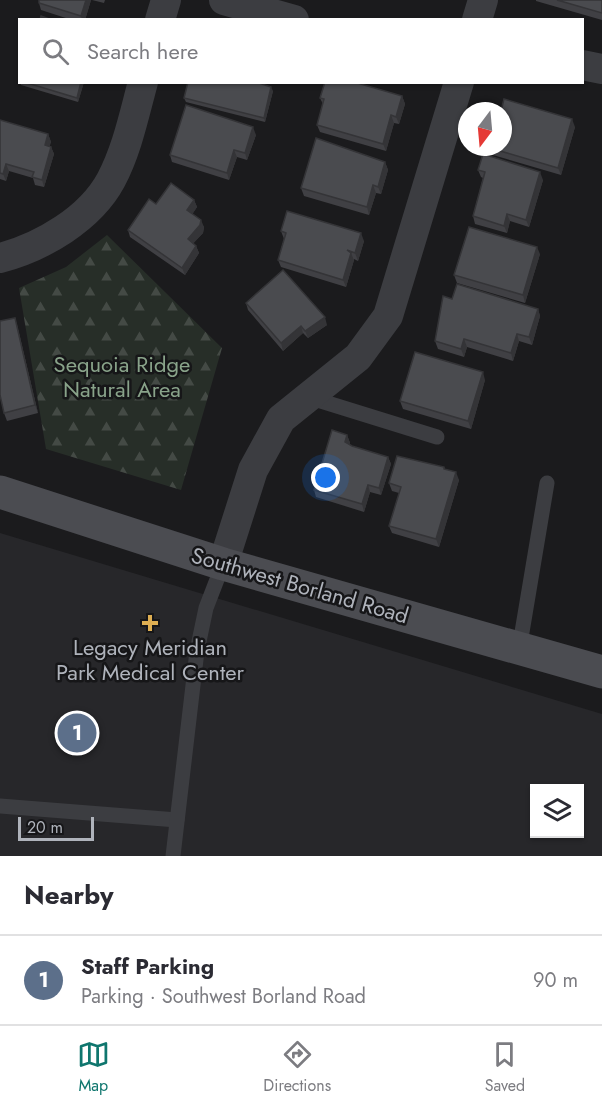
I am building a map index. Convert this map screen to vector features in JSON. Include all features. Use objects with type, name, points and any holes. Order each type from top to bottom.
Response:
[{"type":"main road","name":"Southwest Borland Road","points":[[0,492],[224,564],[602,672]]},
{"type":"street","points":[[161,18],[166,0]]},
{"type":"street","points":[[224,0],[287,18]]},
{"type":"street","points":[[478,18],[483,0]]},
{"type":"street","points":[[584,65],[602,69]]},
{"type":"street","points":[[0,258],[51,236],[70,224],[98,198],[111,180],[124,149],[142,84]]},
{"type":"street","points":[[224,564],[253,470],[281,419],[358,357],[388,316],[458,84]]},
{"type":"lane","points":[[308,397],[437,437]]},
{"type":"lane","points":[[519,650],[547,483]]},
{"type":"lane","points":[[172,856],[197,651],[206,608],[224,564]]},
{"type":"lane","points":[[0,806],[177,820]]},
{"type":"shaded area","name":"Legacy Meridian Park Medical Center","points":[[0,533],[602,714],[602,856],[0,856]]},
{"type":"green space","name":"Sequoia Ridge Natural Area","points":[[107,235],[222,348],[181,490],[46,449],[19,288],[66,267]]},
{"type":"building","points":[[39,0],[86,0],[81,16],[39,3]]},
{"type":"building","points":[[557,0],[602,0],[602,13]]},
{"type":"building","points":[[31,84],[80,84],[77,98]]},
{"type":"building","points":[[188,84],[262,84],[271,87],[264,118],[184,98]]},
{"type":"building","points":[[324,84],[361,84],[402,96],[396,117],[391,115],[383,144],[317,125],[324,99],[320,98]]},
{"type":"building","points":[[504,99],[572,119],[558,168],[512,154],[512,102],[503,102]]},
{"type":"building","points":[[186,105],[253,127],[245,153],[234,150],[227,173],[170,155]]},
{"type":"building","points":[[0,120],[48,134],[45,145],[51,147],[42,180],[32,177],[34,172],[6,164],[3,174],[0,173]]},
{"type":"building","points":[[316,138],[385,162],[378,187],[373,185],[367,207],[301,188]]},
{"type":"building","points":[[482,156],[489,156],[540,172],[526,220],[507,214],[504,226],[473,216],[485,172],[478,170]]},
{"type":"building","points":[[171,183],[194,200],[187,210],[201,220],[200,225],[188,239],[196,246],[182,268],[128,230],[149,199],[156,204]]},
{"type":"building","points":[[287,211],[361,233],[355,253],[347,250],[351,253],[343,280],[278,260],[286,233],[281,231]]},
{"type":"building","points":[[469,227],[537,247],[523,295],[454,275]]},
{"type":"building","points":[[283,270],[325,317],[305,331],[301,326],[281,343],[246,303]]},
{"type":"building","points":[[457,284],[538,309],[529,337],[517,334],[511,353],[464,339],[461,349],[435,341],[443,296],[452,299]]},
{"type":"building","points":[[15,318],[35,405],[4,413],[0,395],[0,321]]},
{"type":"building","points":[[415,352],[483,372],[468,421],[400,401]]},
{"type":"building","points":[[332,430],[347,435],[345,442],[352,446],[388,457],[379,488],[368,485],[362,504],[314,490]]},
{"type":"building","points":[[397,456],[456,472],[436,539],[389,526],[401,487],[389,483]]},
{"type":"place","name":"Legacy Meridian Park Medical Center","points":[[150,623]]},
{"type":"place","name":"Staff Parking","points":[[77,733]]}]
